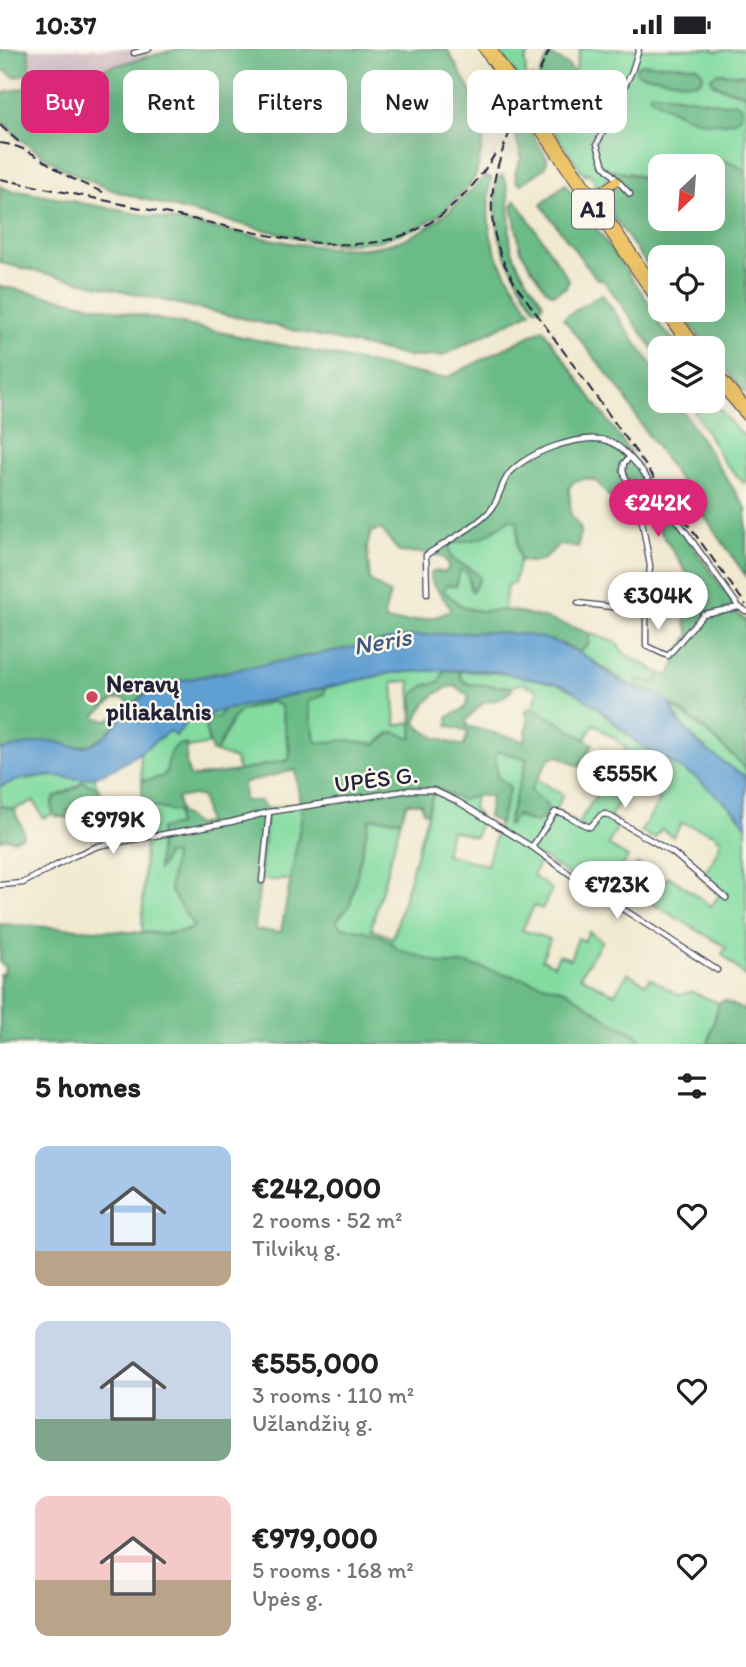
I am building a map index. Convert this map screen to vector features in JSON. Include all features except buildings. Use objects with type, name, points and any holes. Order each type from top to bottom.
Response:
[{"type":"highway","name":"A1","points":[[483,49],[499,70]]},
{"type":"highway","name":"A1","points":[[492,49],[504,70]]},
{"type":"highway","name":"A1","points":[[545,133],[648,283]]},
{"type":"highway","name":"A1","points":[[546,133],[648,275]]},
{"type":"highway","points":[[548,133],[590,185],[598,189],[615,180]]},
{"type":"highway","points":[[615,180],[600,192],[600,199],[648,273]]},
{"type":"highway","name":"A1","points":[[678,322],[690,336]]},
{"type":"highway","points":[[725,381],[746,406]]},
{"type":"highway","points":[[725,392],[746,417]]},
{"type":"street","points":[[134,53],[149,49]]},
{"type":"street","points":[[631,194],[615,180],[600,157],[597,144],[630,76],[639,49]]},
{"type":"street","points":[[427,594],[426,555],[489,513],[509,474],[531,456],[560,445],[592,440],[611,442],[630,457],[739,607],[746,611]]},
{"type":"street","points":[[630,457],[624,463],[623,471],[641,515],[651,571],[645,644],[666,656],[703,614],[739,607]]},
{"type":"street","points":[[578,603],[646,611]]},
{"type":"street","name":"UPĖS G.","points":[[0,885],[29,880],[98,846],[230,822],[269,812],[428,789],[447,795],[532,847],[717,970]]},
{"type":"street","points":[[262,881],[269,812]]},
{"type":"street","points":[[532,847],[555,812],[561,812],[590,827],[601,815],[606,814],[673,853],[726,898]]},
{"type":"shaded area","points":[[28,49],[147,49],[148,56],[98,70],[32,70]]},
{"type":"green space","points":[[0,49],[28,49],[31,70],[21,70],[21,76],[15,77],[0,68]]},
{"type":"green space","points":[[177,49],[447,49],[467,85],[467,133],[485,133],[476,175],[465,191],[439,215],[419,227],[378,241],[338,244],[307,240],[182,210],[115,191],[68,172],[18,138],[0,119],[0,97],[6,92],[21,89],[21,133],[109,133],[109,70],[99,70]]},
{"type":"green space","points":[[497,49],[532,49],[525,60],[526,70],[512,70]]},
{"type":"green space","points":[[580,49],[746,49],[746,75],[718,73],[711,78],[719,87],[746,95],[746,172],[736,165],[725,164],[725,154],[648,154],[648,179],[629,173],[612,173],[605,166],[602,168],[608,176],[607,181],[598,187],[593,185],[596,181],[587,172],[585,176],[556,133],[627,133],[627,70],[576,70]],"holes":[[[650,97],[725,104],[735,103],[677,113]]]},
{"type":"green space","points":[[552,56],[572,70],[542,70],[548,57]]},
{"type":"green space","points":[[642,64],[696,66],[703,76],[699,82],[689,83],[639,74],[636,67]]},
{"type":"green space","points":[[718,73],[746,75],[746,95],[713,84],[711,78]]},
{"type":"green space","points":[[653,92],[725,104],[735,102],[742,107],[741,115],[735,121],[725,123],[702,121],[659,103],[650,97]]},
{"type":"green space","points":[[516,133],[532,133],[547,158],[546,167],[522,184],[518,183],[515,174],[521,159]]},
{"type":"green space","points":[[725,161],[746,172],[746,394],[725,369],[725,336],[699,336],[688,322],[725,322],[725,245],[648,245],[648,266],[603,202],[602,193],[622,186],[612,173],[614,170],[648,180],[648,231],[725,231]]},
{"type":"green space","points":[[502,175],[509,198],[513,253],[543,303],[541,308],[535,308],[512,270],[498,231],[496,190]]},
{"type":"green space","points":[[485,176],[491,178],[488,218],[495,249],[509,278],[531,312],[442,356],[411,357],[0,263],[0,186],[13,192],[291,243],[352,249],[399,241],[420,231],[441,218]]},
{"type":"green space","points":[[565,184],[648,301],[648,322],[659,322],[670,336],[648,336],[648,342],[604,281],[596,278],[541,205]]},
{"type":"green space","points":[[516,200],[569,280],[566,287],[554,294],[546,290],[521,251],[512,206]]},
{"type":"green space","points":[[0,286],[435,377],[448,377],[543,329],[629,451],[638,470],[730,598],[736,612],[746,621],[746,768],[678,709],[648,691],[634,687],[638,679],[653,683],[662,674],[669,676],[672,671],[690,634],[685,622],[691,588],[690,578],[644,506],[639,505],[631,517],[598,483],[581,479],[573,482],[569,488],[571,515],[581,529],[578,547],[558,545],[538,562],[520,560],[517,546],[518,522],[510,519],[482,538],[450,544],[451,556],[480,578],[472,592],[467,572],[460,570],[456,586],[447,585],[443,590],[459,604],[470,609],[518,612],[589,633],[589,643],[579,652],[563,644],[474,632],[411,636],[147,691],[133,705],[123,698],[113,700],[96,718],[107,720],[125,712],[104,737],[88,745],[72,747],[54,741],[0,750]],"holes":[[[381,529],[399,552],[437,555],[447,562],[448,569],[445,572],[433,571],[430,574],[433,584],[451,608],[447,612],[421,620],[386,621],[384,615],[390,594],[370,581],[367,547],[371,532]]]},
{"type":"green space","points":[[602,294],[648,360],[648,413],[684,413],[746,508],[746,576],[641,425],[624,395],[563,318]]},
{"type":"green space","points":[[696,413],[723,413],[746,437],[746,481],[744,483],[724,462]]},
{"type":"green space","points":[[510,519],[519,521],[517,546],[520,560],[514,583],[507,585],[504,610],[478,611],[457,603],[443,588],[457,584],[458,572],[463,570],[467,572],[470,590],[470,567],[451,557],[450,544],[495,530]]},
{"type":"green space","points":[[589,633],[617,643],[625,654],[662,674],[653,683],[639,679],[634,687],[579,652],[587,644]]},
{"type":"green space","points":[[445,670],[439,683],[426,685],[413,699],[412,738],[390,733],[375,744],[347,740],[319,743],[315,739],[308,704],[310,701],[324,694],[325,688],[391,673]],"holes":[[[410,681],[412,722],[396,725],[393,682]]]},
{"type":"green space","points":[[445,670],[459,671],[463,681],[469,684],[512,687],[512,690],[500,699],[483,703],[466,720],[467,726],[525,741],[528,719],[525,711],[533,707],[593,744],[579,767],[559,756],[549,759],[530,791],[546,804],[548,809],[543,818],[535,823],[516,815],[509,826],[507,825],[527,759],[498,751],[495,756],[497,776],[510,787],[500,823],[488,817],[491,796],[475,796],[461,800],[435,787],[427,813],[423,811],[421,803],[407,803],[401,820],[369,820],[350,905],[336,921],[341,927],[380,936],[397,949],[442,964],[468,964],[565,990],[612,1022],[639,1036],[642,1044],[0,1044],[0,974],[4,974],[5,967],[0,963],[0,924],[163,934],[187,931],[194,927],[170,890],[174,854],[166,854],[158,870],[160,829],[177,825],[177,812],[142,804],[142,781],[166,773],[172,750],[178,745],[187,744],[186,763],[190,777],[239,771],[288,760],[290,757],[281,706],[271,702],[240,711],[233,718],[216,752],[212,752],[205,728],[210,718],[219,717],[223,710],[250,702],[325,688],[324,695],[308,704],[315,739],[319,743],[347,740],[375,744],[394,732],[412,738],[414,693],[426,685],[439,682]],"holes":[[[454,686],[468,695],[468,700],[463,709],[448,717],[448,726],[468,732],[464,746],[431,735],[416,723],[421,710],[430,699]],[[295,770],[302,815],[281,932],[255,930],[267,809],[260,801],[244,801],[243,783]],[[193,795],[202,797],[207,822],[196,825],[180,814],[177,798]]]},
{"type":"green space","points":[[459,671],[512,674],[539,678],[575,691],[640,745],[674,763],[703,783],[731,807],[746,826],[746,977],[722,954],[726,947],[644,899],[651,888],[621,872],[618,877],[615,876],[602,897],[542,857],[533,876],[552,889],[542,909],[534,906],[522,930],[550,939],[542,959],[554,965],[559,955],[570,959],[578,938],[584,941],[589,932],[602,941],[580,976],[614,994],[628,973],[646,984],[650,978],[679,995],[692,992],[719,1003],[708,1044],[642,1044],[639,1036],[612,1022],[468,964],[442,964],[397,949],[359,930],[341,927],[336,921],[350,905],[369,820],[401,820],[371,929],[393,938],[435,787],[475,796],[473,808],[481,818],[476,837],[451,830],[445,854],[487,865],[509,787],[497,776],[495,756],[498,751],[527,758],[507,825],[510,825],[514,815],[530,822],[546,804],[530,792],[536,779],[563,795],[555,810],[578,824],[626,747],[594,724],[585,739],[533,707],[538,690],[523,683],[512,687],[469,684],[463,681]],"holes":[[[632,782],[660,800],[641,831],[654,839],[661,829],[673,837],[682,823],[712,833],[721,840],[713,860],[701,878],[720,894],[711,906],[670,877],[663,880],[638,864],[631,873],[621,868],[628,857],[608,845],[620,822],[610,817]]]},
{"type":"green space","points":[[271,702],[281,706],[290,758],[239,771],[235,759],[216,752],[233,718],[240,711]]},
{"type":"green space","points":[[671,705],[710,735],[746,768],[746,777],[713,755],[693,737]]},
{"type":"green space","points":[[223,710],[207,737],[209,744],[188,748],[187,744],[178,745],[172,750],[164,775],[142,781],[140,753],[169,731],[177,735],[187,721]]},
{"type":"green space","points":[[57,776],[80,779],[94,777],[98,788],[82,782],[55,798],[52,801],[53,814],[43,818],[34,801],[15,809],[0,806],[0,787],[16,780]]},
{"type":"green space","points":[[82,782],[98,788],[103,797],[101,802],[67,811],[68,818],[55,816],[51,807],[55,797],[78,787]]},
{"type":"green space","points":[[300,803],[302,815],[291,880],[260,880],[267,809]]},
{"type":"green space","points":[[142,804],[177,812],[177,825],[173,827],[162,865],[166,854],[174,854],[170,890],[194,927],[188,930],[168,933],[142,932],[145,841],[144,835],[141,836]]},
{"type":"green space","points":[[0,806],[15,809],[23,836],[14,840],[0,840]]},
{"type":"green space","points":[[724,1000],[743,1010],[746,1005],[746,1044],[708,1044],[719,1003]]},
{"type":"water","points":[[474,632],[515,634],[554,641],[584,656],[627,685],[666,700],[680,724],[693,738],[746,777],[746,826],[736,812],[695,777],[639,744],[602,711],[574,691],[559,684],[493,671],[391,673],[223,710],[187,721],[176,736],[169,731],[127,761],[91,778],[36,777],[0,787],[0,750],[49,741],[77,747],[89,745],[105,736],[136,702],[158,685],[411,636]]},
{"type":"railway","points":[[550,49],[507,138],[498,167],[492,196],[493,225],[501,256],[518,288],[746,605]]},
{"type":"railway","points":[[0,125],[21,144]]},
{"type":"railway","points":[[0,143],[28,151],[69,177],[105,193]]},
{"type":"railway","points":[[0,179],[280,237],[321,243],[360,244],[397,237],[431,222],[464,195],[495,154]]},
{"type":"place","name":"Neravų piliakalnis","points":[[92,697]]},
{"type":"water label","name":"Neris","points":[[382,641]]}]
